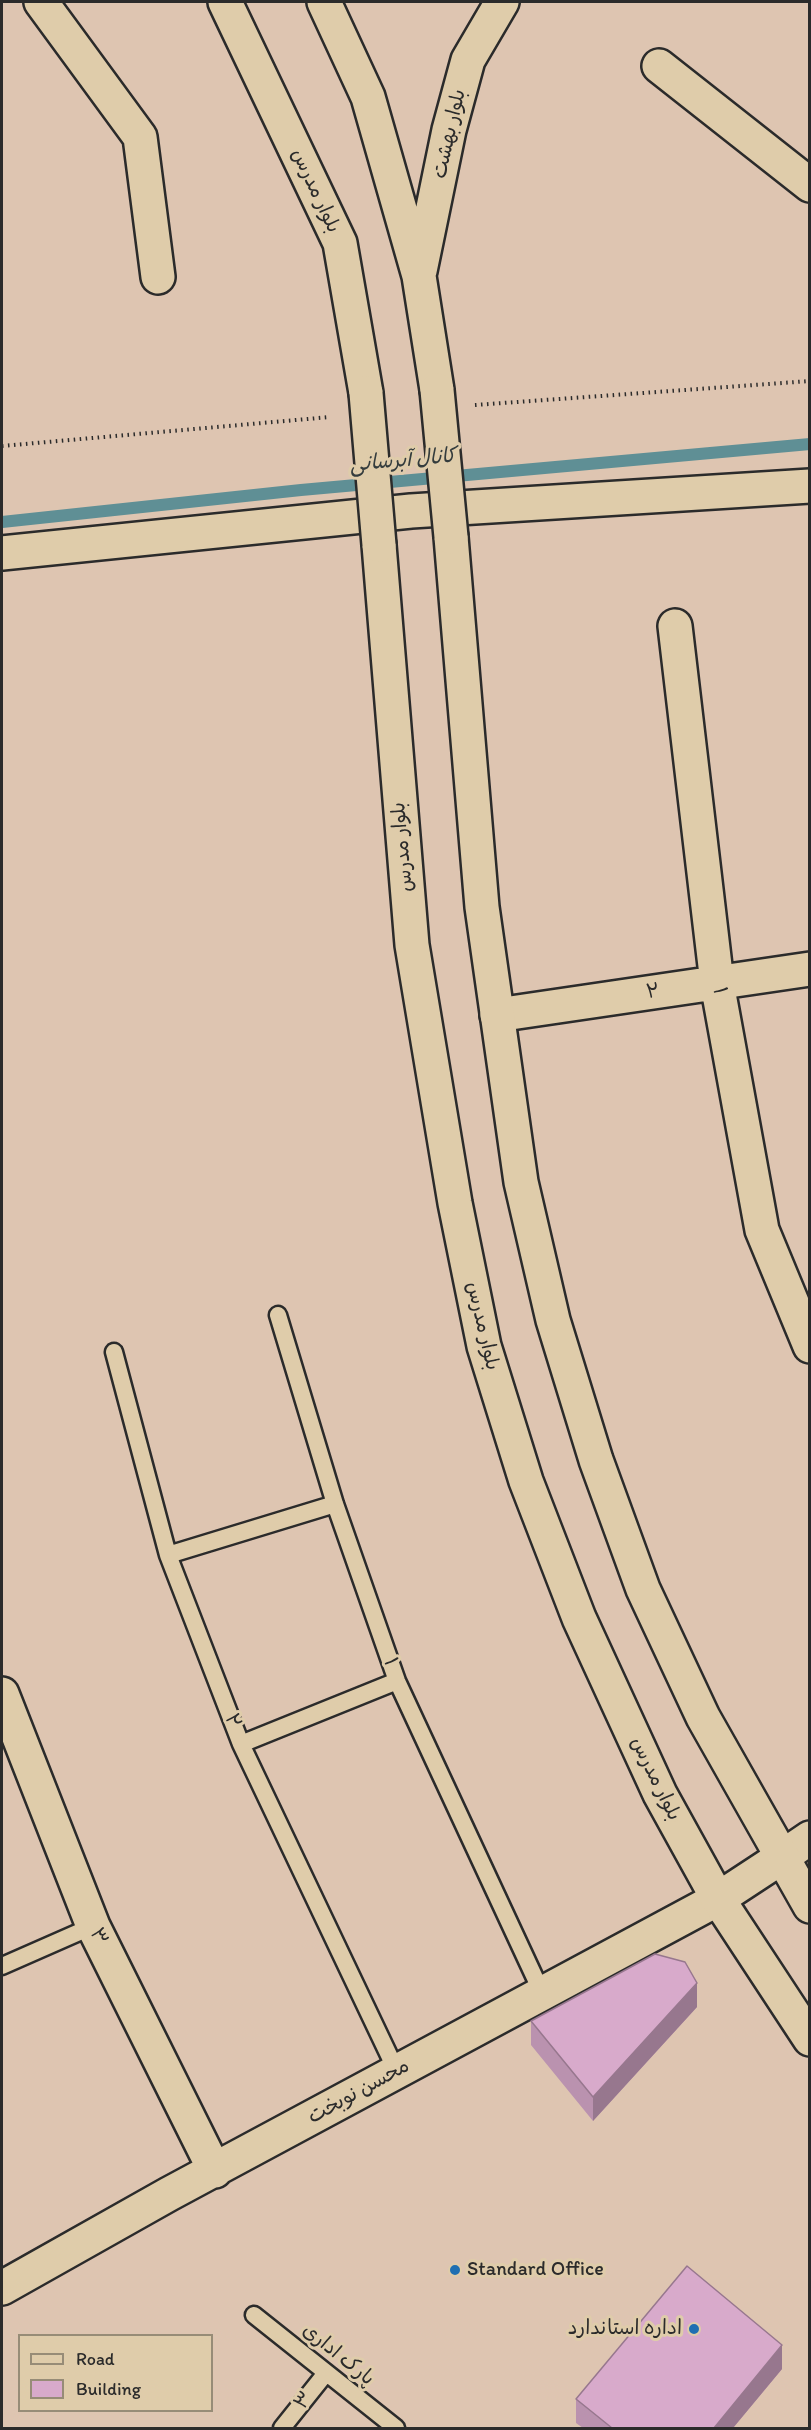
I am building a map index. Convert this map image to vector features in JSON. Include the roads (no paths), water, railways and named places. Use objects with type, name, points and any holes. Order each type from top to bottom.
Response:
[{"type":"street","points":[[41,2],[140,137],[158,277]]},
{"type":"street","name":"بلوار مدرس","points":[[225,2],[340,243],[366,393],[412,945],[455,1203],[484,1346],[526,1481],[579,1618],[660,1794],[718,1899],[810,2039]]},
{"type":"street","points":[[324,2],[368,97],[419,276],[437,390],[482,907],[521,1182],[553,1320],[596,1460],[648,1600],[703,1717],[810,1906]]},
{"type":"street","name":"بلوار بهشت","points":[[419,276],[448,130],[468,60],[502,2]]},
{"type":"street","points":[[659,66],[810,185]]},
{"type":"street","points":[[2,553],[411,511],[810,486]]},
{"type":"street","name":"۱","points":[[675,626],[717,982],[762,1230],[810,1346]]},
{"type":"street","name":"۲","points":[[497,1015],[810,969]]},
{"type":"street","name":"۳","points":[[5,1714],[93,1926],[215,2171]]},
{"type":"street","points":[[782,1857],[810,1838]]},
{"type":"street","name":"محسن نوبخت","points":[[2,2288],[718,1899],[782,1857]]},
{"type":"lane","name":"۱","points":[[278,1316],[335,1504],[397,1681],[542,1993]]},
{"type":"lane","name":"۲","points":[[114,1352],[168,1555],[241,1744],[397,2072]]},
{"type":"lane","points":[[168,1555],[335,1504]]},
{"type":"lane","points":[[241,1744],[397,1681]]},
{"type":"lane","points":[[2,1966],[93,1926]]},
{"type":"lane","name":"پارک اداری","points":[[254,2315],[396,2428]]},
{"type":"lane","name":"۳","points":[[282,2428],[326,2373]]},
{"type":"waterway","name":"کانال آبرسانی","points":[[2,522],[301,490],[810,444]]},
{"type":"place","name":"Standard Office","points":[[455,2270]]},
{"type":"place","name":"اداره استاندارد","points":[[694,2329]]}]
